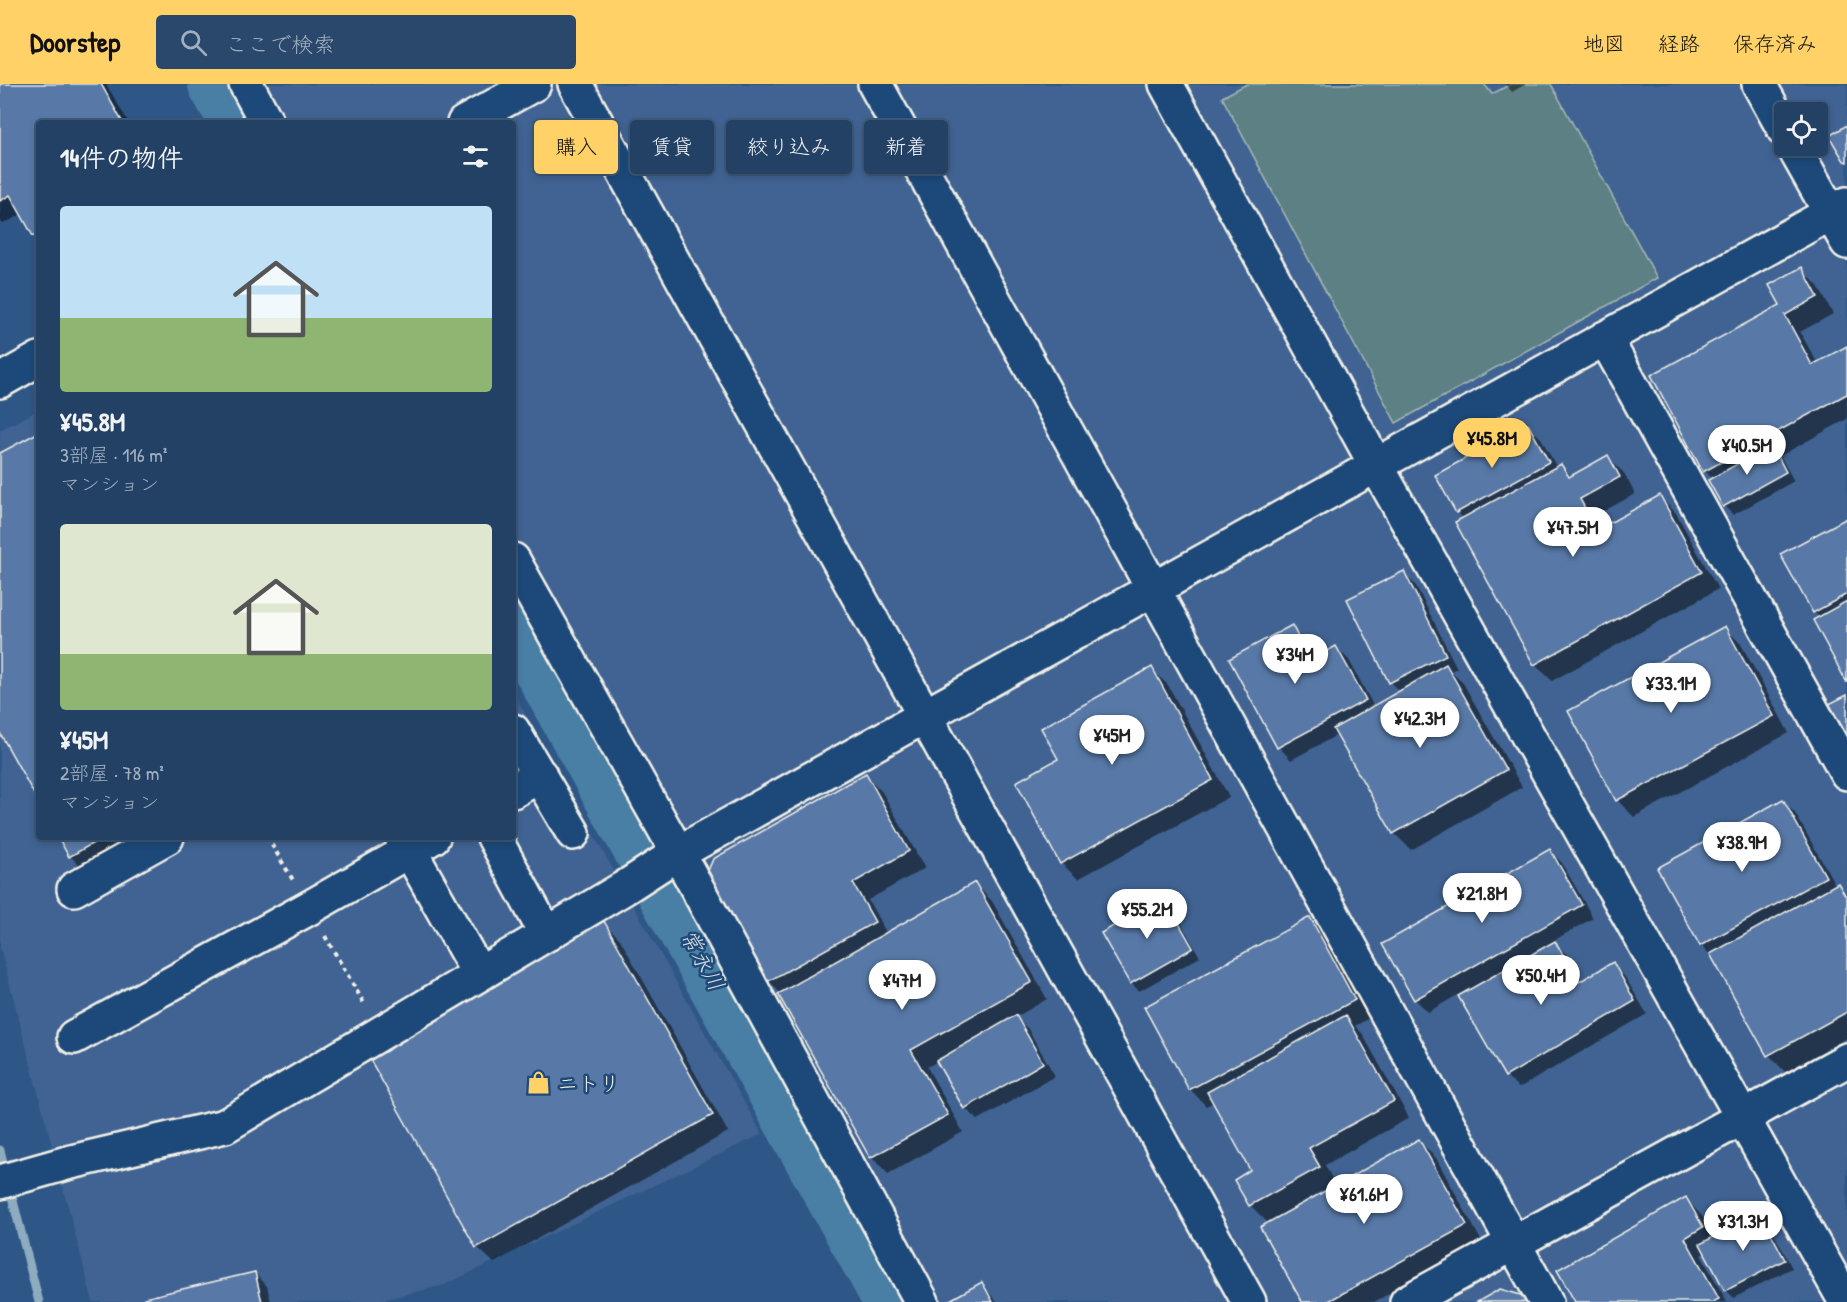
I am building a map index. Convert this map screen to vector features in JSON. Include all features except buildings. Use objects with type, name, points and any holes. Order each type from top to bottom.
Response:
[{"type":"street","points":[[246,84],[265,120]]},
{"type":"street","points":[[469,120],[534,84]]},
{"type":"street","points":[[575,84],[1249,1302]]},
{"type":"street","points":[[875,84],[1546,1302]]},
{"type":"street","points":[[1166,84],[1376,465],[1846,1302]]},
{"type":"street","points":[[1759,84],[1774,111]]},
{"type":"street","points":[[1800,156],[1839,209],[1847,242]]},
{"type":"street","points":[[0,1182],[225,1126],[624,888],[678,853],[1839,209]]},
{"type":"street","points":[[1605,338],[1847,773]]},
{"type":"street","points":[[0,381],[36,361]]},
{"type":"street","points":[[516,565],[678,853],[922,1302]]},
{"type":"street","points":[[516,743],[526,783],[573,833]]},
{"type":"street","points":[[74,889],[162,840]]},
{"type":"street","points":[[496,840],[538,919],[549,933]]},
{"type":"street","points":[[74,1037],[346,887],[415,842],[479,974]]},
{"type":"street","points":[[1407,1302],[1847,1060]]},
{"type":"shaded area","points":[[254,84],[1847,84],[1847,1302],[927,1302],[516,558],[516,120],[273,120]]},
{"type":"shaded area","points":[[36,412],[36,840],[516,840],[516,697],[762,1134],[444,1285],[374,1302],[93,1302],[0,947],[0,430]]},
{"type":"green space","points":[[1247,84],[1484,84],[1492,94],[1511,84],[1551,84],[1657,278],[1396,423],[1222,97]]},
{"type":"waterway","name":"常永川","points":[[216,84],[236,120]]},
{"type":"waterway","name":"常永川","points":[[516,623],[892,1302]]},
{"type":"waterway","points":[[0,1150],[39,1302]]},
{"type":"place","name":"ニトリ","points":[[539,1083]]}]
